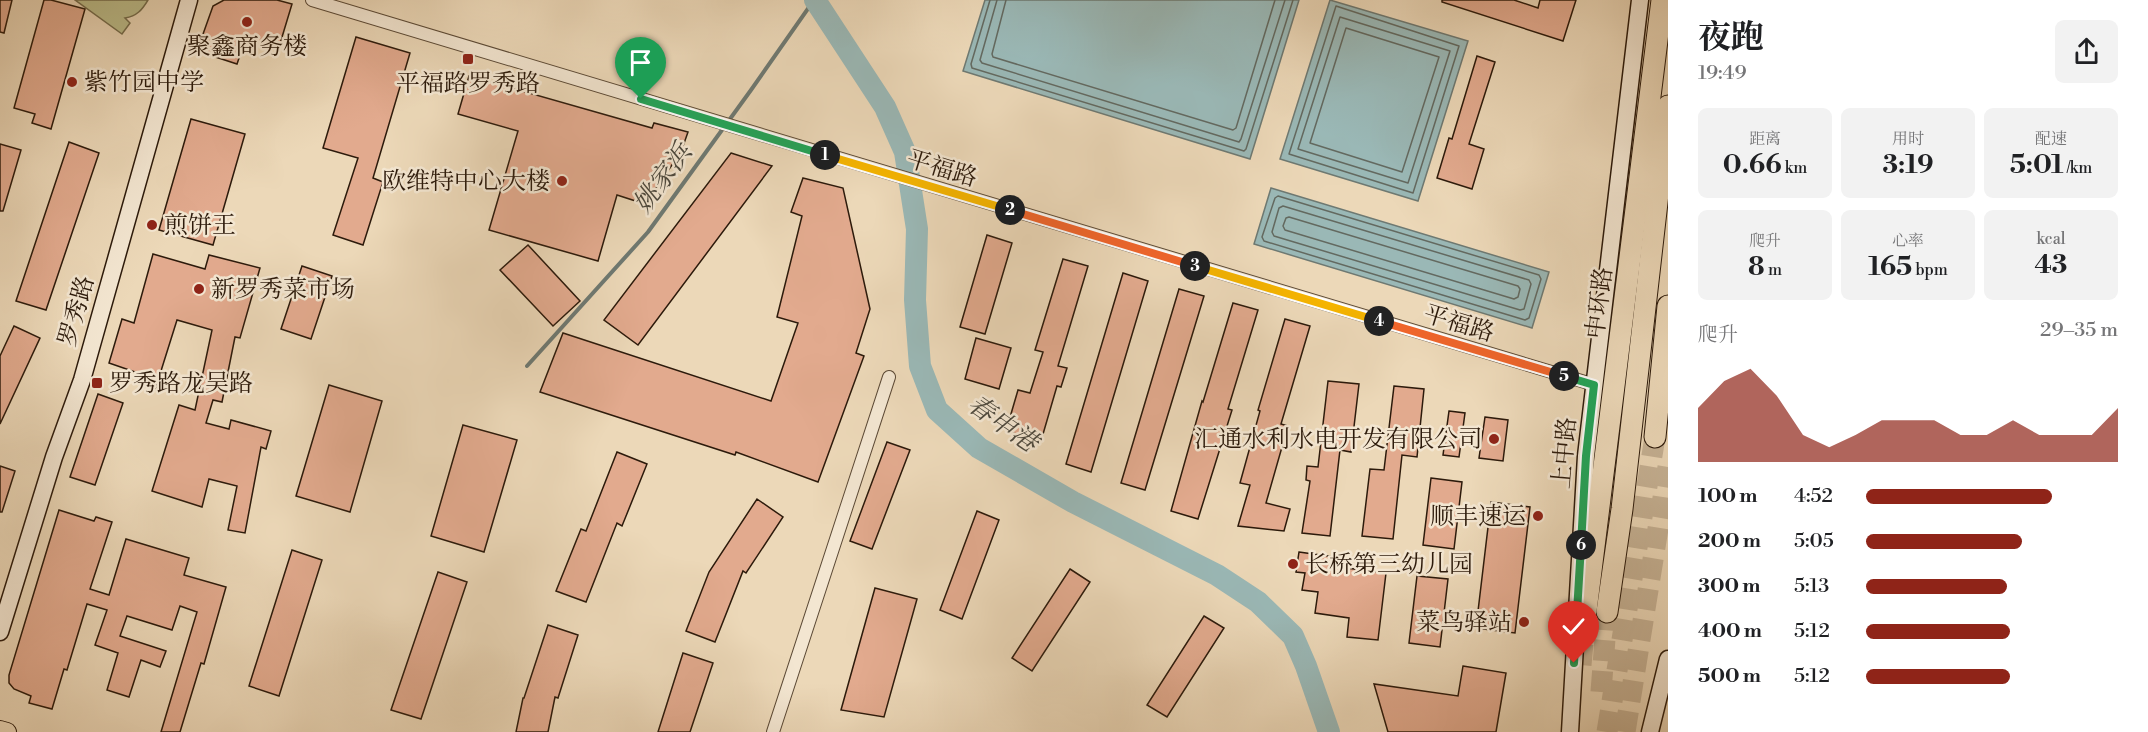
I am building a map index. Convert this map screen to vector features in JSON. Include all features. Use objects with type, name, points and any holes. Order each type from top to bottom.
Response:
[{"type":"highway","points":[[1636,213],[1652,0]]},
{"type":"highway","name":"中环路","points":[[1662,0],[1636,213],[1597,611],[1622,509],[1668,106]]},
{"type":"highway","points":[[1655,437],[1668,306]]},
{"type":"main road","name":"罗秀路","points":[[0,632],[51,468],[82,380],[189,0]]},
{"type":"main road","name":"上中路","points":[[1570,732],[1586,456],[1640,0]]},
{"type":"main road","points":[[1650,732],[1668,659]]},
{"type":"main road","points":[[0,730],[7,732]]},
{"type":"street","name":"平福路","points":[[312,0],[1594,385]]},
{"type":"street","points":[[773,732],[889,377]]},
{"type":"green space","points":[[75,0],[148,0],[139,12],[125,18],[130,23],[122,34]]},
{"type":"water","points":[[985,0],[1299,0],[1250,159],[963,71]]},
{"type":"water","points":[[1330,0],[1468,41],[1418,201],[1280,159]]},
{"type":"water","points":[[1271,188],[1549,272],[1532,328],[1254,244]]},
{"type":"building","points":[[0,0],[12,0],[4,33],[0,32]]},
{"type":"building","points":[[44,0],[85,9],[51,129],[32,123],[35,114],[14,108]]},
{"type":"building","name":"聚鑫商务楼","points":[[224,0],[277,0],[292,4],[279,47],[246,38],[237,64],[197,51],[213,6]]},
{"type":"building","points":[[1442,0],[1514,0],[1538,8],[1540,0],[1576,0],[1563,41],[1442,2]]},
{"type":"building","points":[[356,37],[410,53],[373,178],[383,182],[363,245],[333,235],[358,158],[323,148]]},
{"type":"building","points":[[1477,56],[1495,62],[1469,144],[1484,149],[1472,189],[1437,178],[1449,138],[1452,139]]},
{"type":"building","name":"欧维特中心大楼","points":[[469,76],[652,128],[654,123],[688,132],[681,152],[645,204],[617,195],[598,261],[489,230],[518,131],[458,114]]},
{"type":"building","points":[[191,119],[245,134],[213,245],[159,230]]},
{"type":"building","points":[[69,142],[99,153],[46,310],[16,301]]},
{"type":"building","points":[[0,144],[21,150],[3,211],[0,211]]},
{"type":"building","points":[[731,153],[772,166],[638,345],[604,320]]},
{"type":"building","points":[[803,178],[843,188],[870,309],[856,353],[864,356],[818,482],[736,452],[735,455],[540,392],[563,333],[771,401],[798,323],[777,317],[802,216],[791,212]]},
{"type":"building","points":[[987,235],[1012,243],[985,334],[960,327]]},
{"type":"building","points":[[528,245],[580,301],[553,326],[500,270]]},
{"type":"building","points":[[153,254],[205,269],[209,255],[260,268],[240,338],[235,337],[222,402],[213,400],[206,423],[229,429],[231,420],[271,431],[266,449],[261,447],[245,533],[228,530],[237,486],[209,479],[202,507],[152,491],[179,405],[195,410],[212,330],[177,320],[155,390],[135,383],[138,373],[109,363],[122,319],[134,323]]},
{"type":"building","points":[[1063,259],[1088,266],[1058,366],[1067,368],[1061,387],[1057,386],[1041,441],[1006,431],[1018,390],[1030,393],[1043,352],[1035,350]]},
{"type":"building","points":[[302,266],[332,276],[311,339],[281,329]]},
{"type":"building","points":[[1123,273],[1148,281],[1091,472],[1066,464]]},
{"type":"building","points":[[1179,289],[1204,296],[1145,490],[1121,483]]},
{"type":"building","points":[[1233,303],[1258,310],[1228,409],[1232,410],[1198,519],[1171,511]]},
{"type":"building","points":[[1285,319],[1310,326],[1281,424],[1288,426],[1266,503],[1290,509],[1284,531],[1238,526],[1250,485],[1240,483],[1260,411],[1258,410]]},
{"type":"building","points":[[14,326],[40,338],[0,424],[0,356]]},
{"type":"building","points":[[976,338],[1011,348],[999,389],[965,379]]},
{"type":"building","points":[[1328,381],[1359,384],[1351,452],[1340,450],[1330,536],[1302,533],[1310,481],[1306,480],[1307,466],[1318,467]]},
{"type":"building","points":[[329,385],[382,401],[350,512],[296,496]]},
{"type":"building","points":[[1394,386],[1424,389],[1417,457],[1402,455],[1393,539],[1362,536],[1370,469],[1384,470]]},
{"type":"building","points":[[98,394],[123,403],[95,485],[70,477]]},
{"type":"building","points":[[1449,411],[1465,413],[1459,457],[1443,455]]},
{"type":"building","name":"汇通水利水电开发有限公司","points":[[1485,417],[1508,420],[1503,461],[1479,458]]},
{"type":"building","points":[[463,425],[517,440],[484,552],[431,536]]},
{"type":"building","points":[[887,442],[910,450],[872,549],[850,541]]},
{"type":"building","points":[[617,452],[647,464],[622,526],[617,523],[586,602],[556,591],[581,529],[586,531]]},
{"type":"building","points":[[0,466],[15,471],[2,512],[0,512]]},
{"type":"building","points":[[1431,478],[1462,482],[1454,549],[1423,545]]},
{"type":"building","points":[[757,499],[783,517],[746,573],[743,571],[715,642],[686,631],[709,572]]},
{"type":"building","points":[[1491,502],[1530,507],[1515,633],[1476,628]]},
{"type":"building","points":[[59,510],[94,521],[96,517],[112,522],[90,589],[109,595],[126,539],[189,558],[184,575],[226,587],[204,664],[201,663],[180,732],[161,732],[197,612],[180,606],[172,630],[127,616],[120,636],[166,651],[160,667],[141,660],[129,697],[107,690],[118,653],[95,645],[107,610],[87,604],[67,670],[64,669],[52,709],[29,703],[31,696],[14,689],[9,683],[9,675]]},
{"type":"building","points":[[977,511],[999,520],[962,619],[940,610]]},
{"type":"building","points":[[292,550],[322,560],[279,696],[249,686]]},
{"type":"building","points":[[1299,552],[1341,558],[1339,567],[1386,573],[1378,640],[1347,637],[1349,618],[1315,613],[1318,592],[1302,590],[1305,573],[1296,572]]},
{"type":"building","points":[[1070,569],[1090,582],[1032,671],[1012,658]]},
{"type":"building","points":[[438,572],[467,582],[421,719],[391,710]]},
{"type":"building","points":[[1417,576],[1448,579],[1440,647],[1409,643]]},
{"type":"building","points":[[875,588],[917,599],[884,717],[841,710]]},
{"type":"building","points":[[1204,616],[1224,628],[1167,717],[1147,705]]},
{"type":"building","points":[[548,625],[578,635],[558,698],[555,697],[548,732],[516,732],[523,698]]},
{"type":"building","points":[[683,653],[713,663],[690,732],[658,732]]},
{"type":"building","points":[[1463,666],[1506,673],[1496,732],[1388,732],[1374,684],[1458,696]]},
{"type":"waterway","name":"姚家浜","points":[[527,366],[648,232],[814,0]]},
{"type":"waterway","name":"春申港","points":[[815,0],[885,107],[905,152],[917,229],[915,300],[920,366],[937,410],[979,448],[1073,502],[1217,575],[1258,602],[1293,636],[1329,732]]},
{"type":"tunnel","points":[[1607,732],[1655,437]]},
{"type":"tunnel","points":[[1625,732],[1668,467]]},
{"type":"tunnel","points":[[1581,665],[1586,611]]},
{"type":"tunnel","points":[[1601,692],[1607,612]]},
{"type":"place","name":"聚鑫商务楼","points":[[247,22]]},
{"type":"place","name":"平福路罗秀路","points":[[468,59]]},
{"type":"place","name":"紫竹园中学","points":[[72,82]]},
{"type":"place","name":"欧维特中心大楼","points":[[562,181]]},
{"type":"place","name":"煎饼王","points":[[152,225]]},
{"type":"place","name":"新罗秀菜市场","points":[[199,289]]},
{"type":"place","name":"罗秀路龙吴路","points":[[97,383]]},
{"type":"place","name":"汇通水利水电开发有限公司","points":[[1494,439]]},
{"type":"place","name":"顺丰速运","points":[[1538,516]]},
{"type":"place","name":"长桥第三幼儿园","points":[[1293,564]]},
{"type":"place","name":"菜鸟驿站","points":[[1524,622]]},
{"type":"route","points":[[641,99],[1594,385],[1586,456],[1574,663]]}]
